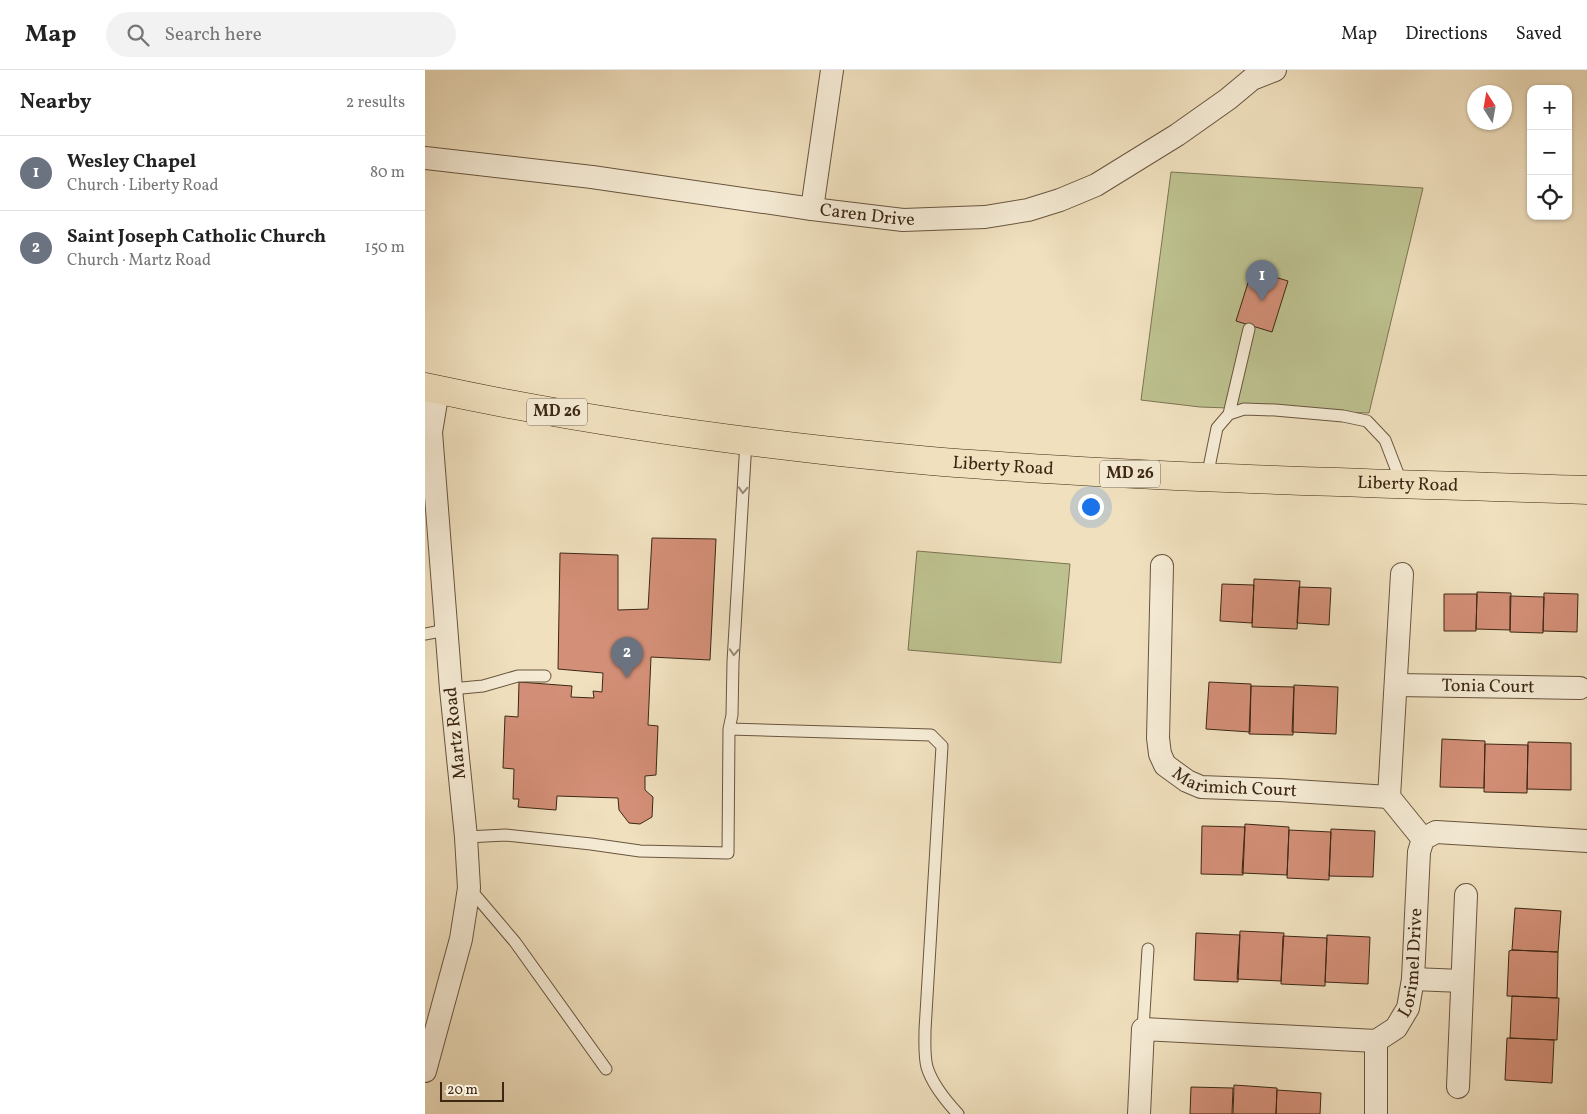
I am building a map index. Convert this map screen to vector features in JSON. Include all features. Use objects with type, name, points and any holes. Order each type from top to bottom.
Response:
[{"type":"main road","name":"Liberty Road","points":[[432,389],[584,417],[747,441],[967,464],[1207,478],[1587,490]]},
{"type":"street","points":[[812,209],[832,70]]},
{"type":"street","name":"Caren Drive","points":[[425,158],[592,177],[812,209],[903,220],[985,217],[1028,210],[1060,200],[1096,184],[1177,135],[1228,99],[1250,74],[1275,70]]},
{"type":"street","name":"Martz Road","points":[[425,1071],[461,939],[469,888],[466,837],[451,689],[436,632],[431,432],[432,389]]},
{"type":"street","name":"Marimich Court","points":[[1162,566],[1158,738],[1160,754],[1165,765],[1187,781],[1201,788],[1279,790],[1389,797]]},
{"type":"street","points":[[1402,574],[1389,797],[1423,838],[1435,832],[1587,841]]},
{"type":"street","name":"Tonia Court","points":[[1396,686],[1580,688]]},
{"type":"street","name":"Lorimel Drive","points":[[1376,1041],[1396,1028],[1408,1008],[1413,979],[1419,852],[1423,838]]},
{"type":"street","points":[[1458,1087],[1466,895]]},
{"type":"street","points":[[1413,979],[1462,981]]},
{"type":"street","points":[[1139,1114],[1143,1029],[1376,1041],[1375,1114]]},
{"type":"lane","points":[[1207,478],[1217,428],[1229,414],[1249,329]]},
{"type":"lane","points":[[1229,414],[1244,409],[1275,410],[1343,416],[1367,421],[1385,440],[1402,484]]},
{"type":"lane","points":[[466,837],[506,835],[639,851],[728,853],[729,729],[732,715],[747,441]]},
{"type":"lane","points":[[451,689],[483,686],[518,676],[545,676]]},
{"type":"lane","points":[[729,729],[931,735],[942,746],[925,1049],[927,1066],[937,1086],[958,1114]]},
{"type":"lane","points":[[469,888],[515,942],[606,1069]]},
{"type":"lane","points":[[1143,1029],[1148,949]]},
{"type":"green space","points":[[1171,172],[1423,188],[1369,413],[1200,407],[1141,400]]},
{"type":"green space","points":[[917,551],[1070,564],[1061,663],[908,650]]},
{"type":"building","points":[[1252,270],[1288,281],[1272,332],[1236,321]]},
{"type":"building","points":[[652,538],[716,539],[710,660],[651,657],[648,725],[658,726],[656,775],[645,776],[645,790],[653,797],[652,817],[640,824],[629,823],[619,810],[618,798],[557,796],[556,810],[518,807],[519,799],[513,799],[514,769],[503,768],[505,716],[518,717],[519,682],[572,686],[571,697],[594,698],[593,691],[602,692],[603,673],[558,669],[560,553],[618,555],[618,610],[648,609]]},
{"type":"building","points":[[1254,579],[1300,581],[1297,629],[1252,627]]},
{"type":"building","points":[[1222,584],[1254,585],[1252,623],[1220,621]]},
{"type":"building","points":[[1299,587],[1331,588],[1329,625],[1297,623]]},
{"type":"building","points":[[1477,592],[1511,593],[1510,630],[1476,629]]},
{"type":"building","points":[[1544,593],[1578,594],[1577,632],[1543,631]]},
{"type":"building","points":[[1444,594],[1477,594],[1476,631],[1444,631]]},
{"type":"building","points":[[1510,596],[1544,597],[1543,633],[1510,632]]},
{"type":"building","points":[[1209,682],[1251,684],[1250,732],[1206,729]]},
{"type":"building","points":[[1294,685],[1338,687],[1336,734],[1292,732]]},
{"type":"building","points":[[1251,686],[1294,687],[1293,735],[1249,734]]},
{"type":"building","points":[[1442,739],[1485,741],[1484,788],[1440,787]]},
{"type":"building","points":[[1528,742],[1571,743],[1571,790],[1527,789]]},
{"type":"building","points":[[1485,744],[1528,745],[1527,793],[1484,792]]},
{"type":"building","points":[[1245,824],[1289,827],[1287,875],[1242,873]]},
{"type":"building","points":[[1202,826],[1245,827],[1243,875],[1201,874]]},
{"type":"building","points":[[1331,829],[1375,831],[1373,877],[1329,876]]},
{"type":"building","points":[[1289,830],[1331,832],[1329,880],[1287,878]]},
{"type":"building","points":[[1515,908],[1561,911],[1558,952],[1512,950]]},
{"type":"building","points":[[1240,931],[1284,933],[1281,981],[1237,979]]},
{"type":"building","points":[[1196,933],[1240,935],[1238,982],[1194,980]]},
{"type":"building","points":[[1327,935],[1370,937],[1368,984],[1325,982]]},
{"type":"building","points":[[1283,936],[1327,938],[1325,986],[1281,984]]},
{"type":"building","points":[[1509,951],[1558,952],[1557,998],[1507,996]]},
{"type":"building","points":[[1512,996],[1559,998],[1557,1040],[1510,1038]]},
{"type":"building","points":[[1507,1038],[1554,1040],[1552,1083],[1505,1080]]},
{"type":"building","points":[[1234,1085],[1277,1088],[1276,1114],[1233,1114]]},
{"type":"building","points":[[1191,1087],[1233,1088],[1232,1114],[1190,1114]]},
{"type":"building","points":[[1277,1090],[1321,1093],[1320,1114],[1276,1114]]},
{"type":"place","name":"Wesley Chapel","points":[[1262,301]]},
{"type":"place","name":"Saint Joseph Catholic Church","points":[[627,678]]}]
